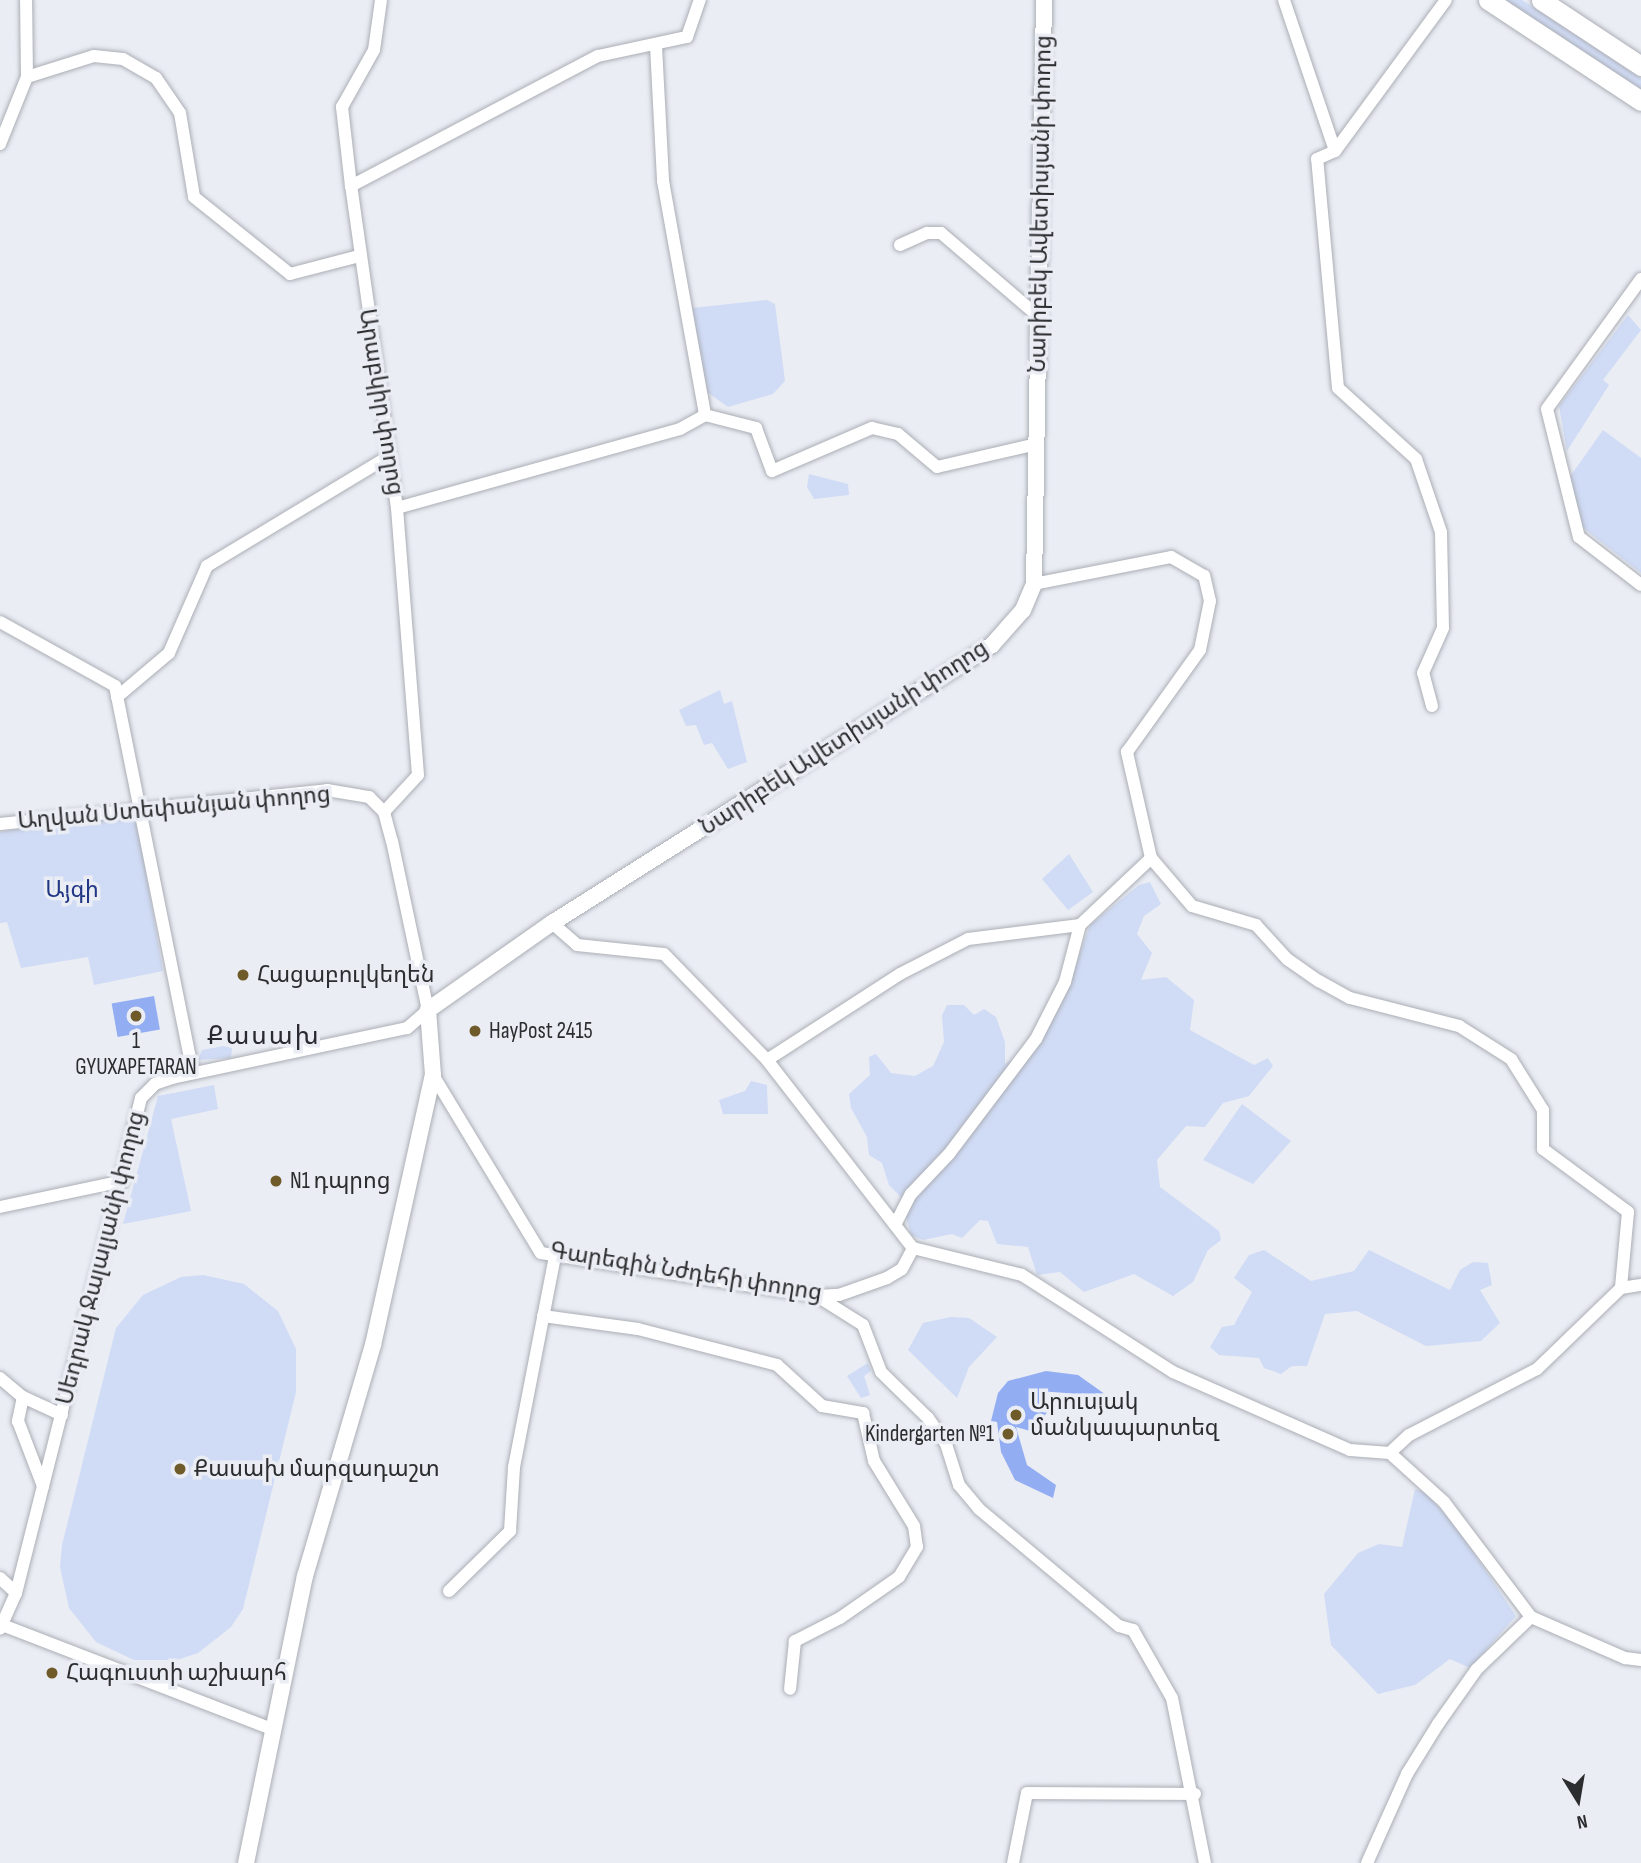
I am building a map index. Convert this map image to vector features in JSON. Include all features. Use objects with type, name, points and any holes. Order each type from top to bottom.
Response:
[{"type":"highway","points":[[1488,0],[1641,101]]},
{"type":"highway","points":[[1541,0],[1641,65]]},
{"type":"street","points":[[0,144],[27,77],[26,0]]},
{"type":"street","name":"Արաբկիր փողոց","points":[[381,0],[374,50],[342,107],[359,256],[397,509],[418,775],[384,812]]},
{"type":"street","points":[[351,186],[598,56],[656,46],[687,37],[700,0]]},
{"type":"street","name":"Նարիբեկ Ավետիսյանի փողոց","points":[[428,1010],[552,923],[992,645],[1023,610],[1034,584],[1044,0]]},
{"type":"street","points":[[1284,0],[1335,151]]},
{"type":"street","points":[[1432,706],[1423,673],[1444,628],[1441,532],[1416,459],[1338,388],[1317,159],[1335,151],[1446,0]]},
{"type":"street","points":[[656,46],[663,181],[705,415]]},
{"type":"street","points":[[27,77],[94,56],[123,59],[156,78],[180,113],[194,197],[290,274],[359,256]]},
{"type":"street","points":[[900,245],[927,233],[942,233],[1038,316]]},
{"type":"street","points":[[1641,279],[1547,409],[1579,537],[1641,584]]},
{"type":"street","points":[[397,509],[681,429],[705,415],[757,428],[772,471],[872,428],[898,434],[937,467],[1037,444]]},
{"type":"street","points":[[117,697],[169,653],[207,566],[389,456]]},
{"type":"street","points":[[1034,584],[1171,557],[1204,576],[1210,601],[1200,650],[1126,752],[1152,858],[1192,906],[1256,925],[1287,959],[1319,981],[1350,998],[1459,1026],[1511,1059],[1543,1110],[1543,1149],[1628,1212],[1621,1288]]},
{"type":"street","points":[[0,622],[115,686],[193,1073]]},
{"type":"street","name":"Աղվան Ստեփանյան փողոց","points":[[0,824],[327,790],[369,797],[384,812]]},
{"type":"street","points":[[246,1863],[305,1576],[373,1345],[433,1075],[428,1010],[384,812]]},
{"type":"street","points":[[895,1225],[911,1194],[949,1154],[1049,1017],[1080,925],[1152,858]]},
{"type":"street","points":[[552,923],[577,946],[664,954],[768,1060],[913,1248],[1022,1275],[1174,1372],[1350,1450],[1390,1453],[1444,1502],[1531,1618],[1625,1658],[1641,1660]]},
{"type":"street","points":[[768,1060],[900,974],[968,939],[1080,925]]},
{"type":"street","name":"Սեդրակ Ջալալյանի փողոց","points":[[3,1627],[16,1593],[44,1486],[141,1098],[155,1084],[193,1073],[407,1028],[428,1010]]},
{"type":"street","name":"Գարեգին Նժդեհի փողոց","points":[[433,1075],[541,1253],[817,1296],[839,1295],[887,1278],[902,1269],[913,1248]]},
{"type":"street","points":[[0,1207],[122,1181]]},
{"type":"street","points":[[449,1591],[510,1531],[514,1467],[555,1256]]},
{"type":"street","points":[[1390,1453],[1409,1435],[1537,1370],[1621,1288],[1641,1284]]},
{"type":"street","points":[[817,1296],[863,1325],[881,1372],[928,1418],[946,1444],[959,1485],[979,1508],[1119,1626],[1133,1630],[1172,1698],[1195,1794],[1205,1863]]},
{"type":"street","points":[[543,1316],[638,1329],[777,1365],[822,1406],[863,1413],[874,1461],[914,1526],[917,1547],[899,1577],[840,1618],[795,1641],[790,1689]]},
{"type":"street","points":[[0,1378],[23,1397],[62,1415]]},
{"type":"street","points":[[23,1397],[18,1421],[44,1486]]},
{"type":"street","points":[[0,1578],[16,1593]]},
{"type":"street","points":[[1367,1863],[1407,1774],[1438,1724],[1478,1669],[1531,1618]]},
{"type":"street","points":[[3,1627],[274,1730]]},
{"type":"street","points":[[1013,1863],[1027,1793],[1195,1794]]},
{"type":"green space","points":[[1501,0],[1522,0],[1641,78],[1641,92]]},
{"type":"green space","points":[[767,300],[775,304],[785,381],[773,394],[728,407],[707,392],[692,308]]},
{"type":"green space","points":[[1628,315],[1641,330],[1603,380],[1609,385],[1567,451],[1559,406]]},
{"type":"green space","points":[[1603,430],[1641,458],[1641,573],[1581,526],[1569,478]]},
{"type":"green space","points":[[809,474],[848,484],[849,495],[814,499],[807,487]]},
{"type":"green space","points":[[720,690],[724,704],[732,701],[747,762],[728,769],[712,743],[704,745],[696,725],[686,726],[679,710]]},
{"type":"green space","name":"Այգի","points":[[135,809],[163,971],[94,985],[88,957],[21,968],[7,922],[0,923],[0,832]]},
{"type":"green space","points":[[1069,854],[1093,892],[1068,910],[1042,879]]},
{"type":"green space","points":[[1150,882],[1161,904],[1144,916],[1137,934],[1152,953],[1141,980],[1166,977],[1194,1000],[1190,1030],[1254,1065],[1268,1058],[1273,1066],[1249,1096],[1223,1103],[1205,1127],[1186,1126],[1157,1160],[1160,1187],[1219,1231],[1221,1240],[1208,1250],[1193,1282],[1173,1296],[1134,1274],[1084,1292],[1060,1272],[1037,1275],[1028,1247],[997,1244],[988,1221],[980,1220],[962,1238],[952,1234],[923,1240],[911,1235],[901,1197],[889,1185],[882,1163],[869,1155],[867,1137],[851,1108],[849,1094],[870,1075],[869,1057],[876,1054],[891,1073],[915,1076],[933,1066],[944,1042],[942,1015],[947,1005],[964,1005],[974,1015],[984,1009],[996,1017],[1005,1042],[1005,1064],[1036,1046],[1071,978],[1090,925],[1139,885]]},
{"type":"green space","points":[[223,1046],[232,1048],[231,1058],[198,1060],[202,1050]]},
{"type":"green space","points":[[751,1081],[767,1085],[768,1114],[723,1114],[719,1100],[745,1091]]},
{"type":"green space","points":[[214,1085],[218,1109],[171,1119],[191,1211],[123,1224],[158,1096]]},
{"type":"green space","points":[[1242,1104],[1291,1141],[1253,1184],[1203,1160]]},
{"type":"green space","points":[[1264,1250],[1311,1281],[1354,1271],[1369,1250],[1450,1290],[1460,1270],[1473,1262],[1488,1263],[1492,1285],[1480,1290],[1500,1323],[1481,1341],[1426,1346],[1357,1311],[1325,1314],[1307,1366],[1292,1366],[1281,1374],[1264,1368],[1259,1358],[1219,1355],[1210,1347],[1222,1327],[1234,1325],[1252,1292],[1234,1278],[1249,1255]]},
{"type":"green space","name":"Քասախ մարզադաշտ","points":[[203,1275],[244,1284],[278,1311],[296,1349],[296,1392],[243,1609],[231,1627],[198,1653],[177,1660],[134,1660],[96,1642],[69,1608],[60,1567],[62,1545],[116,1328],[143,1295],[181,1277]]},
{"type":"green space","points":[[951,1317],[969,1318],[997,1337],[969,1367],[957,1398],[908,1350],[923,1323]]},
{"type":"green space","points":[[868,1363],[871,1371],[864,1376],[870,1395],[861,1398],[847,1376]]},
{"type":"green space","points":[[1415,1489],[1425,1492],[1455,1525],[1516,1616],[1470,1668],[1450,1659],[1415,1685],[1378,1694],[1331,1645],[1324,1594],[1358,1553],[1379,1544],[1402,1547]]},
{"type":"building","name":"1 GYUXAPETARAN","points":[[154,996],[160,1029],[118,1037],[112,1003]]},
{"type":"building","name":"Kindergarten №1","points":[[1046,1371],[1078,1375],[1116,1402],[1104,1410],[1079,1394],[1039,1391],[1051,1406],[1034,1432],[1016,1427],[1027,1465],[1056,1485],[1053,1498],[1015,1480],[1001,1452],[997,1422],[991,1421],[998,1393],[1008,1381]]},
{"type":"place","name":"Հացաբուլկեղեն","points":[[243,975]]},
{"type":"place","name":"1 GYUXAPETARAN","points":[[136,1016]]},
{"type":"place","name":"HayPost 2415","points":[[475,1031]]},
{"type":"place","name":"N1 դպրոց","points":[[276,1181]]},
{"type":"place","name":"Արուսյակ մանկապարտեզ","points":[[1016,1415]]},
{"type":"place","name":"Kindergarten №1","points":[[1008,1434]]},
{"type":"place","name":"Քասախ մարզադաշտ","points":[[180,1469]]},
{"type":"place","name":"Հագուստի աշխարհ","points":[[52,1673]]},
{"type":"district","name":"Քասախ","points":[[264,1037]]}]
